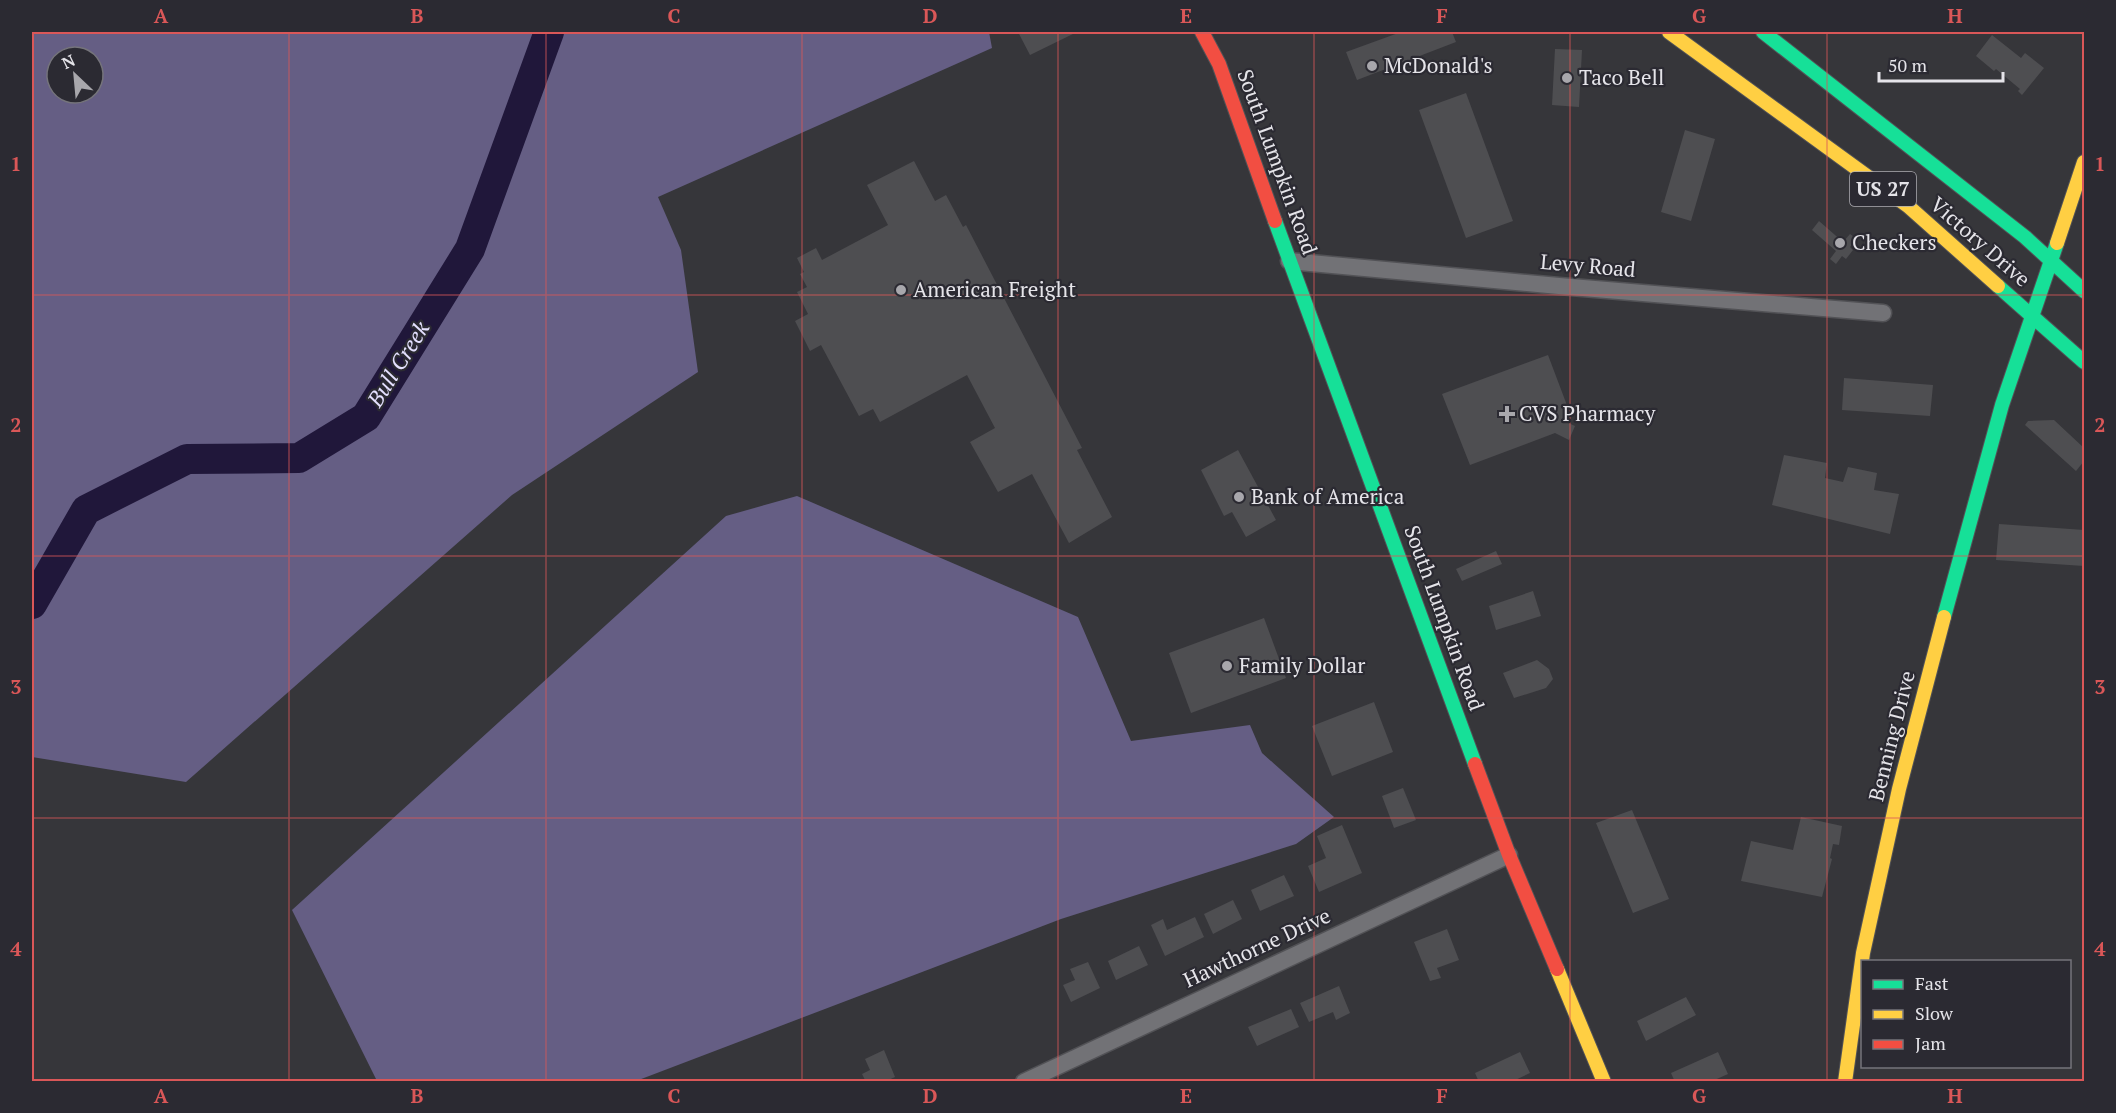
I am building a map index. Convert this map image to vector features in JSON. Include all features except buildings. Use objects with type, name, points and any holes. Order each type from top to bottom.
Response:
[{"type":"main road","name":"South Lumpkin Road","points":[[1202,32],[1219,64],[1289,261],[1509,855],[1604,1082]]},
{"type":"main road","name":"Victory Drive","points":[[1669,32],[1908,206],[2085,362]]},
{"type":"main road","name":"Victory Drive","points":[[1763,32],[2025,237],[2085,291]]},
{"type":"main road","points":[[2032,315],[2085,162]]},
{"type":"main road","name":"Benning Drive","points":[[1862,960],[1899,789],[1975,498],[2002,405],[2032,315]]},
{"type":"main road","name":"Benning Drive","points":[[1845,1082],[1861,967]]},
{"type":"street","name":"Levy Road","points":[[1289,261],[1883,313]]},
{"type":"street","name":"Hawthorne Drive","points":[[1024,1082],[1509,855]]},
{"type":"shaded area","points":[[32,32],[989,32],[992,48],[658,197],[681,250],[698,372],[512,495],[186,782],[32,757]]},
{"type":"shaded area","points":[[797,496],[1078,617],[1131,741],[1250,725],[1262,753],[1334,817],[1296,844],[1061,919],[636,1081],[377,1081],[292,910],[726,516]]},
{"type":"waterway","name":"Bull Creek","points":[[32,604],[86,510],[187,459],[299,458],[366,417],[470,249],[549,32]]},
{"type":"traffic: fast","points":[[1763,32],[2025,237],[2084,291]]},
{"type":"traffic: fast","points":[[1275,221],[1475,764]]},
{"type":"traffic: fast","points":[[1944,617],[2002,405],[2057,243]]},
{"type":"traffic: fast","points":[[1998,286],[2084,362]]},
{"type":"traffic: slow","points":[[1669,32],[1908,206],[1998,286]]},
{"type":"traffic: slow","points":[[2057,243],[2084,162]]},
{"type":"traffic: slow","points":[[1862,960],[1899,789],[1944,617]]},
{"type":"traffic: slow","points":[[1845,1082],[1861,967]]},
{"type":"traffic: slow","points":[[1557,969],[1604,1082]]},
{"type":"traffic: jam","points":[[1202,32],[1219,64],[1275,221]]},
{"type":"traffic: jam","points":[[1475,764],[1509,855],[1557,969]]},
{"type":"place","name":"McDonald's","points":[[1372,66]]},
{"type":"place","name":"Taco Bell","points":[[1567,78]]},
{"type":"place","name":"Checkers","points":[[1840,243]]},
{"type":"place","name":"American Freight","points":[[901,290]]},
{"type":"place","name":"CVS Pharmacy","points":[[1507,414]]},
{"type":"place","name":"Bank of America","points":[[1239,497]]},
{"type":"place","name":"Family Dollar","points":[[1227,666]]}]
